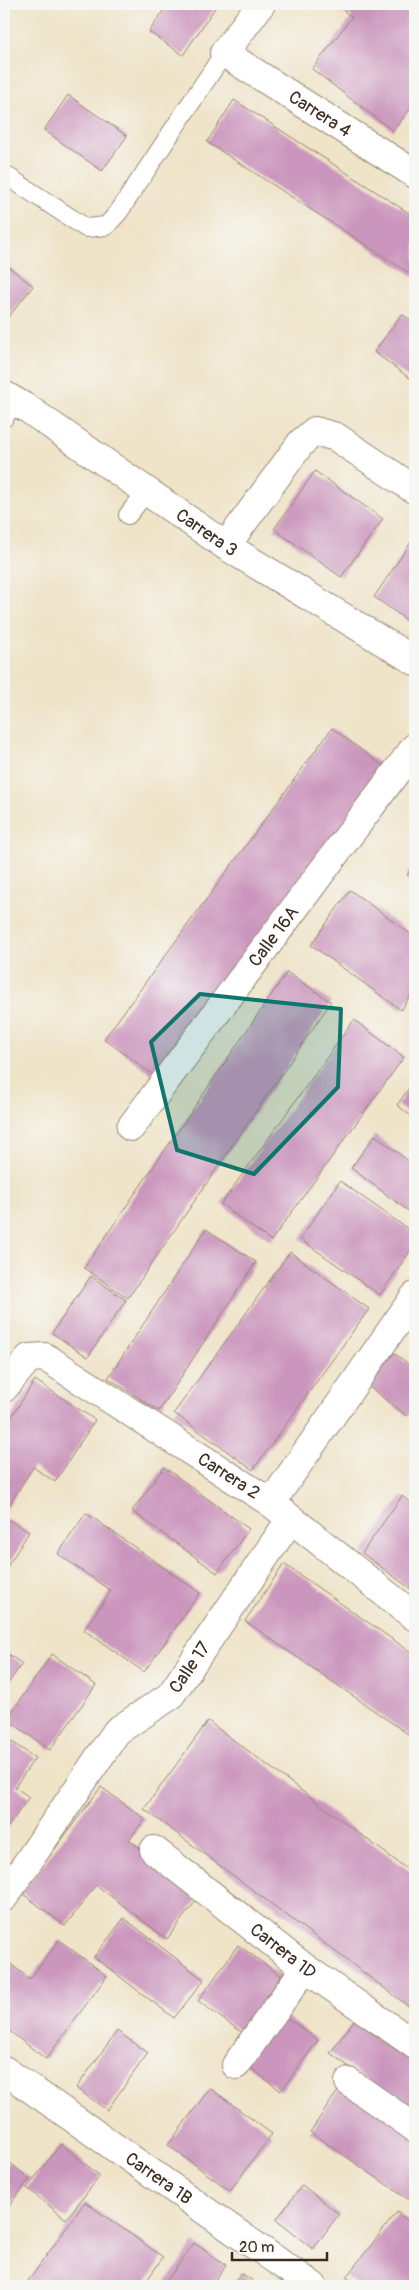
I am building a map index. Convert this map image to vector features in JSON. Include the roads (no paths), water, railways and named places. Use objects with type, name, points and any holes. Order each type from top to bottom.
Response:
[{"type":"street","points":[[224,53],[260,4]]},
{"type":"street","name":"Carrera 4","points":[[224,53],[415,174]]},
{"type":"street","name":"Carrera 3","points":[[18,404],[226,546],[415,661]]},
{"type":"street","points":[[226,546],[301,443],[315,432],[336,437],[415,490]]},
{"type":"street","name":"Calle 16A","points":[[131,1127],[415,747]]},
{"type":"street","name":"Calle 17","points":[[4,1897],[117,1731],[170,1696],[415,1296]]},
{"type":"street","name":"Carrera 2","points":[[4,1388],[29,1358],[45,1357],[281,1512],[415,1617]]},
{"type":"street","name":"Carrera 1D","points":[[154,1850],[305,1968],[415,2045]]},
{"type":"street","points":[[236,2065],[305,1968]]},
{"type":"street","name":"Carrera 1B","points":[[4,2070],[313,2286]]},
{"type":"street","points":[[349,2082],[415,2128]]},
{"type":"lane","points":[[4,174],[86,228],[106,226],[118,213],[224,53]]},
{"type":"lane","points":[[128,515],[147,491]]}]
